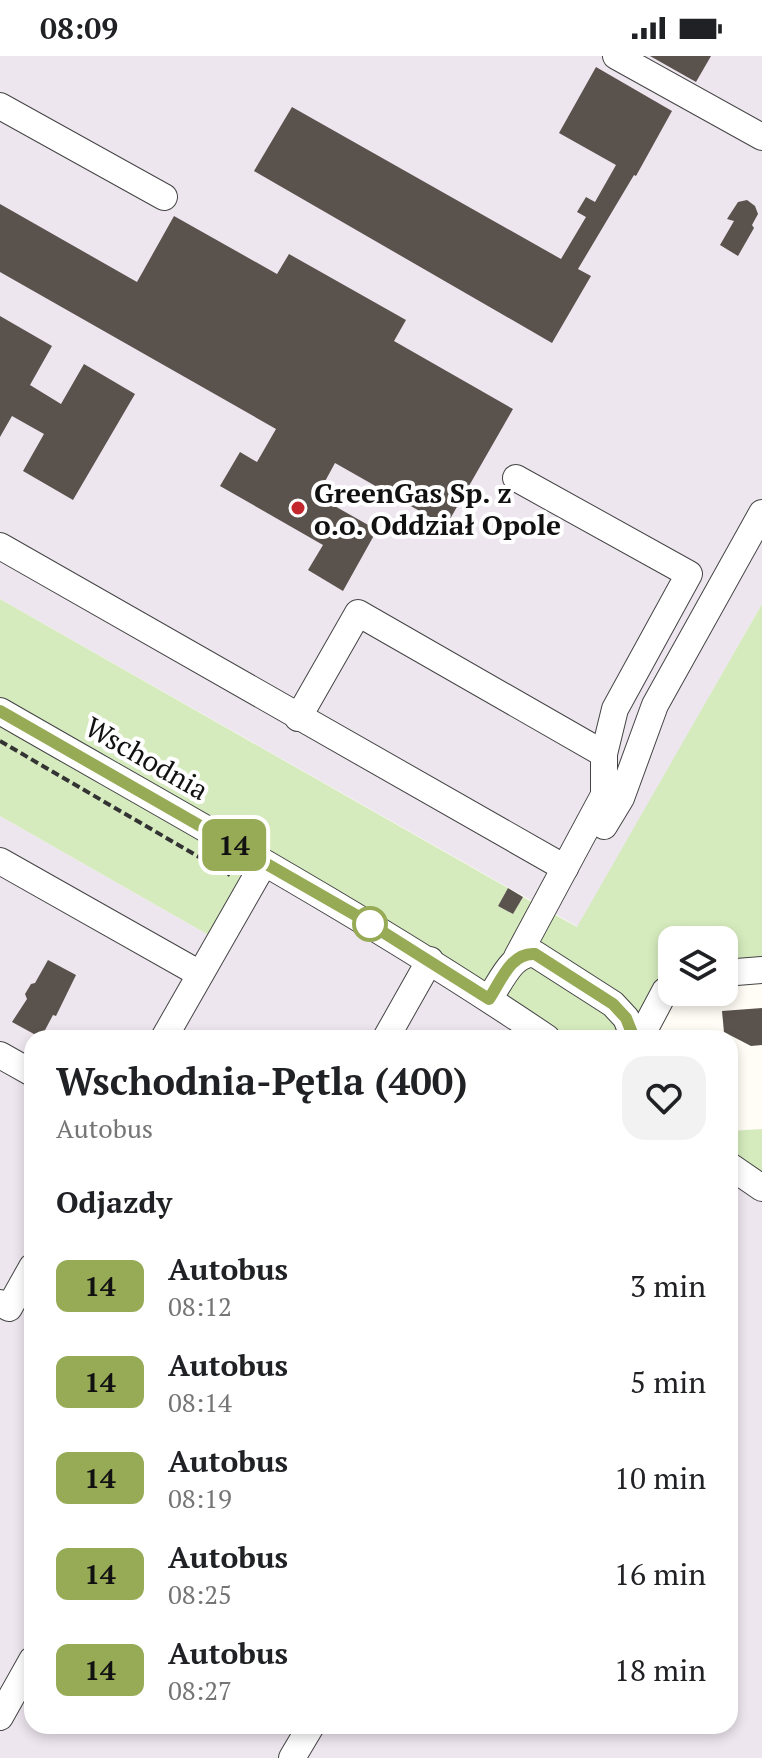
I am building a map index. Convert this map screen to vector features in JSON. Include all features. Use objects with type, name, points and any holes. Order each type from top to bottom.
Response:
[{"type":"street","points":[[616,56],[762,137]]},
{"type":"street","points":[[0,106],[164,197]]},
{"type":"street","points":[[489,999],[517,957],[604,795],[604,754],[615,709],[689,574],[516,478]]},
{"type":"street","points":[[544,909],[577,875],[621,798],[655,705],[762,513]]},
{"type":"street","points":[[0,546],[565,868]]},
{"type":"street","points":[[298,718],[358,613],[604,754]]},
{"type":"street","name":"Wschodnia","points":[[0,711],[430,960],[535,1030]]},
{"type":"street","points":[[0,861],[200,974]]},
{"type":"street","points":[[168,1030],[264,863]]},
{"type":"street","points":[[517,957],[535,954],[569,974],[613,1004],[633,1030]]},
{"type":"street","points":[[391,1030],[430,960]]},
{"type":"street","points":[[738,972],[762,970]]},
{"type":"street","points":[[642,1030],[658,1003]]},
{"type":"street","points":[[0,1055],[24,1068]]},
{"type":"street","points":[[738,1172],[762,1188]]},
{"type":"street","points":[[0,1303],[9,1308],[24,1281]]},
{"type":"street","points":[[0,1717],[24,1674]]},
{"type":"street","points":[[292,1758],[306,1734]]},
{"type":"path","points":[[0,741],[250,887]]},
{"type":"shaded area","points":[[0,56],[762,56],[762,604],[578,927],[0,599]]},
{"type":"shaded area","points":[[0,816],[219,941],[264,863],[534,1030],[24,1030],[24,1734],[738,1734],[738,1172],[762,1188],[762,1758],[0,1758]]},
{"type":"green space","points":[[0,599],[508,888],[498,906],[513,914],[523,897],[577,927],[762,604],[762,970],[738,972],[738,926],[658,926],[660,1006],[645,1030],[534,1030],[265,863],[219,941],[0,816]]},
{"type":"green space","points":[[762,1129],[762,1188],[738,1172],[738,1130]]},
{"type":"building","points":[[650,56],[711,56],[696,82]]},
{"type":"building","points":[[596,67],[672,111],[578,269],[591,276],[552,343],[254,171],[292,107],[561,259],[586,217],[577,212],[586,197],[595,202],[616,165],[559,133]]},
{"type":"building","points":[[747,200],[755,206],[758,214],[752,225],[754,228],[738,256],[720,245],[734,221],[727,219],[738,202]]},
{"type":"building","points":[[0,204],[137,282],[174,216],[277,274],[289,254],[406,320],[394,341],[513,409],[446,526],[335,463],[317,496],[377,530],[343,591],[308,570],[323,545],[220,486],[240,452],[257,462],[276,429],[0,272]]},
{"type":"building","points":[[0,316],[52,346],[30,385],[61,404],[84,364],[135,394],[73,500],[23,471],[44,434],[12,416],[0,437]]},
{"type":"building","points":[[508,888],[523,897],[513,914],[498,906]]},
{"type":"building","points":[[48,960],[76,975],[56,1016],[53,1015],[45,1030],[27,1030],[12,1022],[27,999],[25,994]]},
{"type":"building","points":[[762,1008],[762,1045],[751,1046],[738,1039],[738,1030],[724,1030],[722,1011]]},
{"type":"bus line","name":"14","points":[[0,711],[359,917],[489,999],[517,957],[535,954],[613,1004],[626,1018],[631,1030]]},
{"type":"place","name":"GreenGas Sp. z o.o. Oddział Opole","points":[[298,508]]}]
